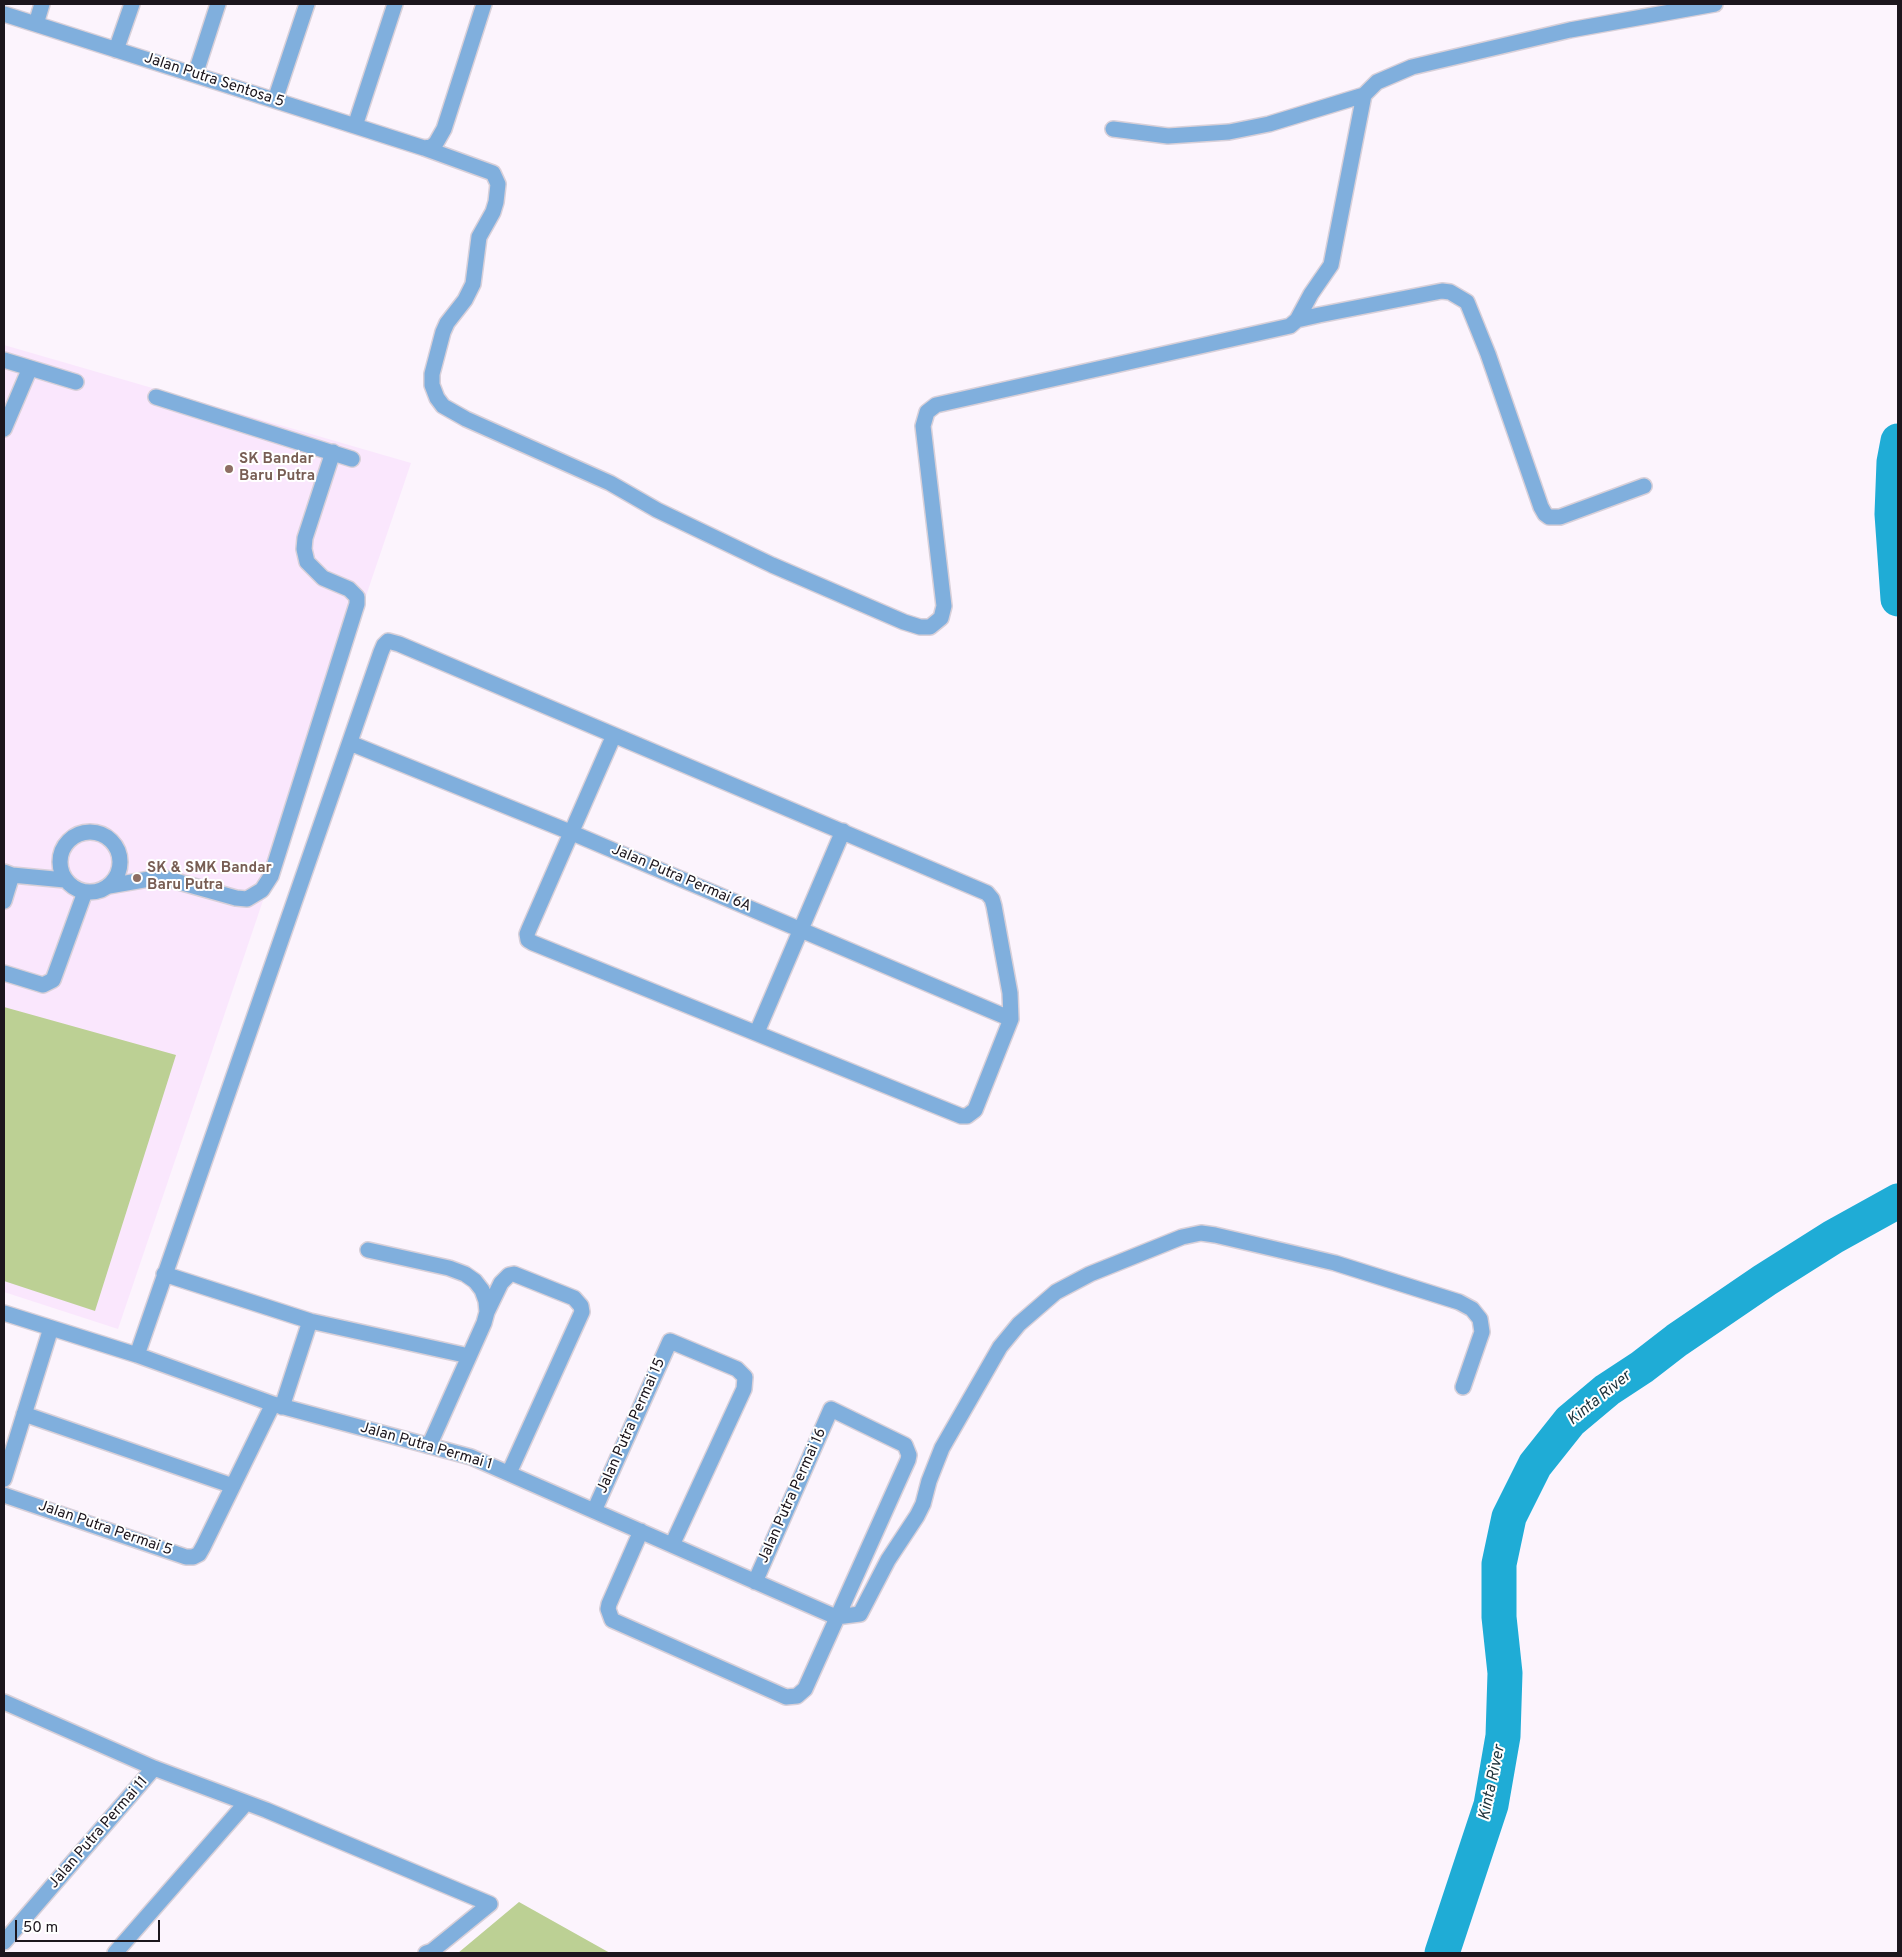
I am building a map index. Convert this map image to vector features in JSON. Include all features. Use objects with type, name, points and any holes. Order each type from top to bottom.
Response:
[{"type":"street","points":[[36,24],[42,4]]},
{"type":"street","points":[[116,50],[132,4]]},
{"type":"street","points":[[195,75],[218,4]]},
{"type":"street","points":[[274,100],[307,4]]},
{"type":"street","points":[[355,126],[396,4]]},
{"type":"street","points":[[424,148],[431,147],[441,136],[484,4]]},
{"type":"street","points":[[1113,129],[1168,136],[1229,132],[1269,124],[1364,95],[1377,82],[1412,67],[1570,30],[1715,4]]},
{"type":"street","name":"Jalan Putra Sentosa 5","points":[[4,14],[424,148],[493,173],[498,184],[495,207],[479,237],[473,284],[465,300],[443,332],[432,374],[432,385],[437,398],[443,406],[466,419],[610,483],[657,510],[772,565],[904,622],[920,627],[930,627],[935,624],[941,618],[944,606],[923,426],[924,419],[930,409],[936,405],[1290,326],[1298,320]]},
{"type":"street","points":[[1298,320],[1311,294],[1331,265],[1364,95]]},
{"type":"street","points":[[1298,320],[1319,314],[1442,292],[1450,292],[1459,296],[1467,302],[1470,309],[1546,514],[1549,517],[1560,517],[1644,486]]},
{"type":"street","points":[[4,360],[76,382]]},
{"type":"street","points":[[4,429],[30,368]]},
{"type":"street","points":[[156,397],[352,459]]},
{"type":"street","points":[[109,886],[117,875],[120,856],[118,849],[110,839],[98,832],[85,832],[78,834],[67,842],[60,860],[62,874],[65,880],[74,888],[85,892],[94,892],[109,886],[161,877],[236,898],[247,899],[262,890],[272,876],[357,604],[357,597],[349,589],[323,578],[314,570],[307,562],[304,549],[308,530],[333,452]]},
{"type":"street","points":[[137,1354],[381,652],[384,645],[388,642],[399,644],[843,831],[987,893],[992,898],[994,906],[1011,999],[1011,1020],[975,1110],[967,1116],[961,1116],[528,940],[529,928],[614,735]]},
{"type":"street","name":"Jalan Putra Permai 6A","points":[[350,743],[570,832],[1011,1020]]},
{"type":"street","points":[[757,1032],[843,831]]},
{"type":"street","points":[[4,901],[8,874],[65,880]]},
{"type":"street","points":[[4,973],[43,985],[53,980],[85,892]]},
{"type":"street","points":[[641,1531],[609,1604],[609,1615],[617,1623],[791,1698],[797,1696],[805,1689],[836,1617],[860,1614],[888,1560],[923,1504],[942,1448],[1000,1347],[1019,1324],[1056,1292],[1090,1274],[1182,1237],[1201,1233],[1335,1262],[1459,1302],[1472,1309],[1480,1319],[1482,1332],[1462,1387]]},
{"type":"street","points":[[368,1250],[449,1268],[465,1274],[475,1281],[482,1290],[486,1306]]},
{"type":"street","points":[[164,1274],[310,1321],[469,1356]]},
{"type":"street","points":[[429,1446],[469,1356],[486,1306],[508,1275],[514,1274],[574,1298],[582,1306],[582,1312],[509,1473]]},
{"type":"street","name":"Jalan Putra Permai 1","points":[[4,1313],[137,1354],[277,1406],[471,1458],[836,1617]]},
{"type":"street","points":[[24,1414],[233,1486],[277,1406],[310,1321]]},
{"type":"street","points":[[4,1479],[51,1328]]},
{"type":"street","name":"Jalan Putra Permai 15","points":[[594,1511],[670,1341],[737,1369],[745,1378],[746,1383],[672,1545]]},
{"type":"street","name":"Jalan Putra Permai 16","points":[[755,1582],[831,1409],[901,1441],[908,1449],[909,1455],[836,1617]]},
{"type":"street","name":"Jalan Putra Permai 5","points":[[4,1495],[186,1557],[193,1557],[199,1554],[203,1547],[233,1486]]},
{"type":"street","points":[[4,1702],[154,1768],[246,1803],[490,1904],[431,1953]]},
{"type":"street","name":"Jalan Putra Permai 11","points":[[4,1942],[154,1768]]},
{"type":"street","points":[[115,1953],[246,1803]]},
{"type":"shaded area","name":"SK & SMK Bandar Baru Putra","points":[[4,345],[411,463],[118,1329],[4,1292]]},
{"type":"green space","points":[[4,1007],[176,1055],[95,1311],[4,1281]]},
{"type":"green space","points":[[519,1902],[610,1953],[458,1953]]},
{"type":"waterway","name":"Kinta River","points":[[1898,441],[1894,462],[1892,514],[1898,599]]},
{"type":"waterway","name":"Kinta River","points":[[1442,1953],[1491,1805],[1503,1736],[1505,1673],[1499,1617],[1499,1564],[1509,1517],[1535,1465],[1570,1421],[1607,1390],[1765,1280],[1833,1237],[1898,1201]]},
{"type":"place","name":"SK Bandar Baru Putra","points":[[229,469]]},
{"type":"place","name":"SK & SMK Bandar Baru Putra","points":[[137,878]]}]
